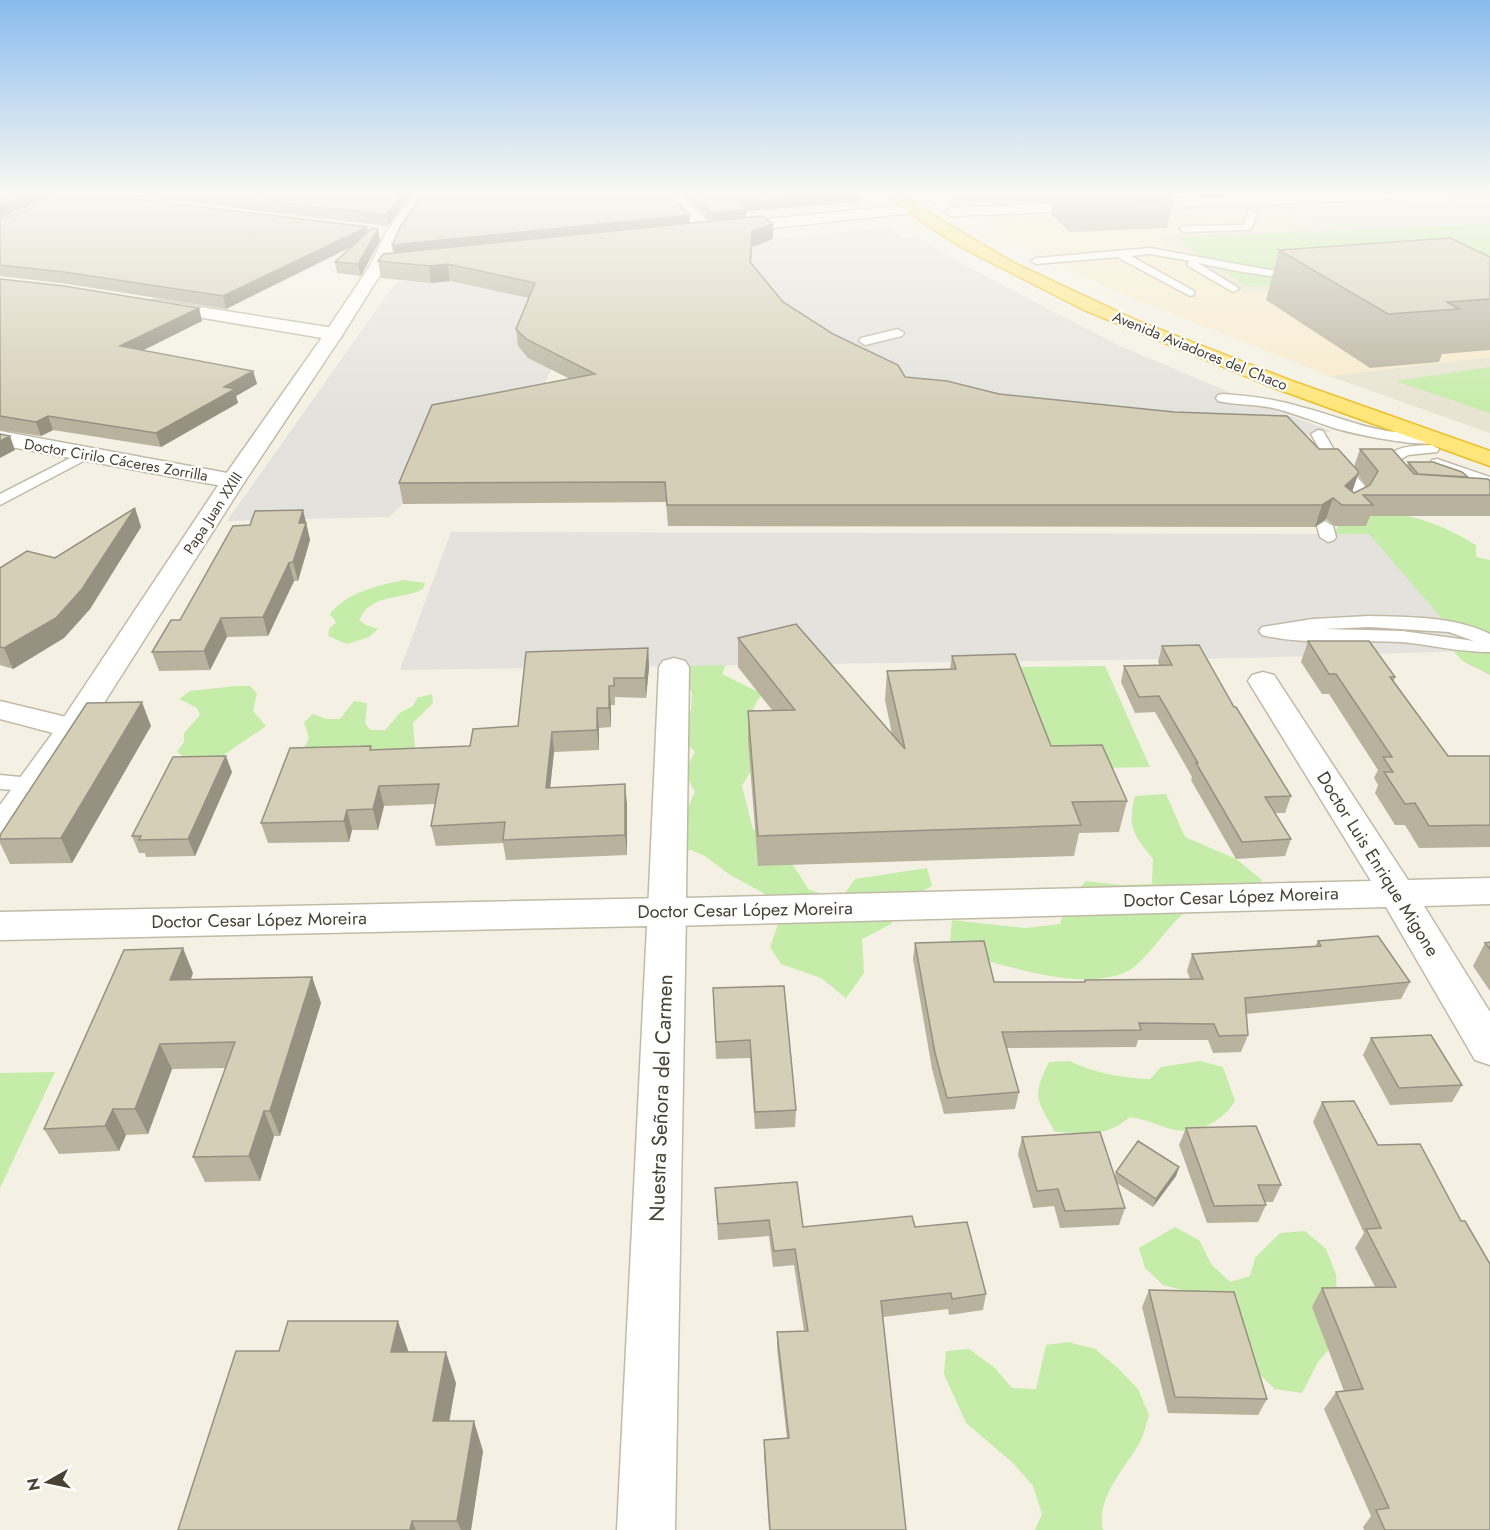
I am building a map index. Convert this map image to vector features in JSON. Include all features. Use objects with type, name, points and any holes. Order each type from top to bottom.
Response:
[{"type":"highway","name":"Avenida Aviadores del Chaco","points":[[1003,265],[1007,268],[1032,270],[1093,289],[1283,367],[1490,441]]},
{"type":"highway","name":"Avenida Aviadores del Chaco","points":[[1025,265],[1133,326],[1271,380],[1490,459]]},
{"type":"street","name":"Papa Juan XXIII","points":[[0,830],[72,728],[233,481],[334,334],[388,265]]},
{"type":"street","points":[[144,303],[334,334]]},
{"type":"street","name":"Doctor Cirilo Cáceres Zorrilla","points":[[0,438],[233,481]]},
{"type":"street","name":"Nuestra Señora del Carmen","points":[[646,1530],[674,666]]},
{"type":"street","name":"Doctor Luis Enrique Migone","points":[[1263,681],[1397,892],[1490,1048]]},
{"type":"street","points":[[0,710],[72,728]]},
{"type":"street","name":"Doctor Cesar López Moreira","points":[[0,926],[1490,891]]},
{"type":"lane","points":[[1032,270],[1057,265]]},
{"type":"lane","points":[[1140,265],[1190,292]]},
{"type":"lane","points":[[1194,265],[1233,289]]},
{"type":"lane","points":[[1229,265],[1270,273],[1306,272]]},
{"type":"lane","points":[[878,329],[865,341],[898,333]]},
{"type":"lane","points":[[1223,398],[1259,401],[1299,410],[1339,425],[1386,435],[1434,440]]},
{"type":"lane","points":[[1318,434],[1328,453],[1361,491],[1360,498],[1348,507]]},
{"type":"lane","points":[[1412,489],[1389,462],[1391,458],[1402,452],[1456,448]]},
{"type":"lane","points":[[1402,452],[1486,489]]},
{"type":"lane","points":[[0,500],[86,454]]},
{"type":"lane","points":[[1490,641],[1469,631],[1402,623],[1304,625],[1268,631],[1415,638],[1471,647],[1490,646]]},
{"type":"lane","points":[[0,782],[33,784]]},
{"type":"shaded area","points":[[751,265],[965,265],[1120,346],[1255,403],[1332,431],[1297,437],[996,413],[832,352],[750,278]]},
{"type":"shaded area","points":[[1061,265],[1201,265],[1244,293],[1452,281],[1490,299],[1490,357],[1329,376],[1135,299]]},
{"type":"shaded area","points":[[1201,265],[1490,265],[1490,299],[1452,281],[1244,293]]},
{"type":"shaded area","points":[[474,278],[528,289],[551,369],[545,383],[541,404],[435,425],[403,504],[389,517],[227,521],[391,289],[401,280],[431,283]]},
{"type":"shaded area","points":[[1490,357],[1490,433],[1329,376]]},
{"type":"shaded area","points":[[451,532],[1369,534],[1470,651],[1245,658],[400,670]]},
{"type":"green space","points":[[1216,265],[1490,265],[1490,292],[1437,276],[1247,287]]},
{"type":"green space","points":[[1490,367],[1490,413],[1396,381]]},
{"type":"green space","points":[[1359,508],[1406,515],[1433,523],[1476,545],[1476,557],[1490,560],[1490,675],[1464,662],[1333,534],[1339,525]]},
{"type":"green space","points":[[403,580],[425,583],[423,589],[379,601],[365,611],[359,620],[378,629],[369,637],[347,644],[328,636],[329,629],[336,622],[330,614],[345,600],[363,591]]},
{"type":"green space","points":[[643,639],[729,657],[722,674],[762,694],[749,722],[753,764],[742,786],[753,829],[785,855],[808,889],[840,900],[855,879],[927,868],[932,886],[905,900],[891,924],[862,939],[864,973],[846,998],[821,978],[781,964],[770,947],[783,910],[771,897],[730,875],[705,856],[691,850],[674,851],[685,813],[695,792],[684,772],[695,752],[687,744],[682,726],[691,710],[692,692]]},
{"type":"green space","points":[[1105,666],[1150,767],[1055,769],[1020,667]]},
{"type":"green space","points":[[250,686],[257,693],[253,711],[266,726],[212,763],[196,765],[177,752],[184,742],[184,733],[200,715],[197,708],[179,699],[190,691]]},
{"type":"green space","points":[[432,694],[433,703],[413,723],[415,750],[367,752],[360,745],[292,754],[305,746],[309,738],[304,722],[313,714],[326,719],[340,719],[354,701],[367,703],[365,723],[370,730],[385,730],[401,712],[413,706],[417,698]]},
{"type":"green space","points":[[1166,794],[1185,837],[1236,859],[1262,880],[1254,902],[1213,905],[1190,910],[1176,921],[1135,966],[1128,971],[1108,977],[1063,978],[949,953],[952,920],[1025,928],[1060,924],[1068,900],[1086,881],[1121,885],[1152,884],[1153,859],[1136,837],[1132,823],[1133,807],[1135,796]]},
{"type":"green space","points":[[1069,1061],[1109,1074],[1150,1079],[1161,1067],[1200,1061],[1223,1067],[1235,1101],[1230,1109],[1216,1121],[1190,1131],[1171,1129],[1130,1117],[1121,1124],[1095,1133],[1055,1132],[1040,1105],[1038,1091],[1049,1062]]},
{"type":"green space","points":[[55,1072],[0,1188],[0,1073]]},
{"type":"green space","points":[[1175,1227],[1199,1240],[1211,1264],[1230,1282],[1250,1276],[1255,1258],[1280,1233],[1305,1231],[1326,1249],[1336,1274],[1338,1324],[1332,1346],[1318,1362],[1302,1393],[1275,1389],[1251,1367],[1186,1291],[1163,1285],[1145,1268],[1139,1248]]},
{"type":"green space","points":[[1068,1342],[1095,1349],[1118,1368],[1138,1389],[1149,1415],[1140,1442],[1108,1494],[1102,1518],[1103,1530],[1035,1530],[1042,1514],[1033,1486],[1013,1463],[966,1423],[944,1374],[946,1351],[969,1349],[995,1368],[1012,1388],[1036,1389],[1046,1345]]},
{"type":"building","points":[[4,265],[287,265],[223,296],[64,272]]},
{"type":"building","points":[[454,265],[753,265],[783,302],[833,334],[898,365],[905,377],[947,381],[999,394],[1174,412],[1287,416],[1319,449],[1338,449],[1358,471],[1358,474],[1345,486],[1354,493],[1370,485],[1378,471],[1360,449],[1392,449],[1414,474],[1488,479],[1490,495],[1363,495],[1373,505],[1342,505],[1333,498],[1322,505],[667,505],[665,482],[399,483],[432,405],[595,374],[526,339],[516,329],[535,283]]},
{"type":"building","points":[[1305,265],[1490,265],[1490,299],[1447,302],[1459,309],[1388,314]]},
{"type":"building","points":[[0,279],[64,286],[199,308],[120,346],[253,371],[224,387],[235,389],[156,433],[48,416],[36,422],[0,416]]},
{"type":"building","points":[[0,434],[10,436],[0,441]]},
{"type":"building","points":[[1408,462],[1433,462],[1462,472],[1468,477],[1418,474]]},
{"type":"building","points":[[135,508],[82,589],[56,618],[4,648],[0,647],[0,568],[27,551],[55,558]]},
{"type":"building","points":[[303,510],[299,523],[306,523],[293,562],[289,563],[263,617],[221,618],[204,651],[152,652],[171,620],[180,620],[233,526],[250,525],[255,511]]},
{"type":"building","points":[[796,624],[905,749],[887,671],[956,669],[952,656],[1015,654],[1051,746],[1102,745],[1127,801],[1072,802],[1081,825],[758,836],[748,711],[795,710],[738,638]]},
{"type":"building","points":[[1308,641],[1369,641],[1395,677],[1390,677],[1448,756],[1490,756],[1490,825],[1429,826],[1415,803],[1405,804],[1384,772],[1393,772],[1383,757],[1392,757],[1336,674],[1329,674]]},
{"type":"building","points":[[1199,645],[1234,707],[1291,796],[1265,797],[1291,839],[1242,842],[1159,696],[1139,697],[1124,666],[1172,665],[1162,646]]},
{"type":"building","points":[[648,648],[645,678],[614,678],[614,686],[609,686],[609,708],[597,708],[597,730],[552,732],[546,788],[625,784],[625,835],[503,840],[505,822],[431,826],[439,784],[379,786],[373,809],[347,810],[344,821],[261,823],[290,748],[371,746],[370,750],[470,746],[473,729],[518,726],[526,652]]},
{"type":"building","points":[[142,702],[61,838],[0,839],[0,835],[87,703]]},
{"type":"building","points":[[226,756],[188,839],[139,840],[141,836],[132,836],[173,757]]},
{"type":"building","points":[[1378,936],[1410,982],[1245,998],[1248,1035],[1219,1036],[1214,1024],[1139,1023],[1141,1030],[1002,1032],[1019,1092],[947,1098],[935,1053],[915,943],[984,941],[994,982],[1085,982],[1085,980],[1203,979],[1192,954],[1321,946],[1318,941]]},
{"type":"building","points":[[183,948],[170,980],[312,977],[270,1111],[264,1111],[249,1156],[193,1157],[235,1042],[160,1044],[135,1109],[113,1109],[105,1126],[44,1129],[124,950]]},
{"type":"building","points":[[784,986],[796,1110],[755,1112],[750,1040],[716,1042],[713,988]]},
{"type":"building","points":[[1431,1035],[1462,1085],[1399,1088],[1371,1038]]},
{"type":"building","points":[[1354,1101],[1378,1145],[1420,1144],[1461,1221],[1465,1221],[1490,1264],[1490,1530],[1385,1530],[1376,1510],[1389,1508],[1336,1392],[1363,1389],[1322,1288],[1396,1287],[1366,1229],[1381,1228],[1322,1102]]},
{"type":"building","points":[[1256,1126],[1281,1185],[1258,1185],[1266,1205],[1214,1206],[1186,1128]]},
{"type":"building","points":[[1100,1132],[1125,1208],[1065,1211],[1058,1189],[1037,1191],[1022,1137]]},
{"type":"building","points":[[1138,1141],[1179,1167],[1156,1199],[1116,1172]]},
{"type":"building","points":[[797,1182],[803,1227],[912,1216],[915,1227],[967,1222],[986,1294],[952,1299],[951,1293],[881,1301],[906,1530],[770,1530],[764,1440],[789,1438],[777,1332],[808,1331],[795,1249],[774,1251],[769,1220],[718,1224],[715,1188]]},
{"type":"building","points":[[1149,1290],[1234,1292],[1267,1399],[1175,1397]]},
{"type":"building","points":[[288,1321],[398,1321],[391,1352],[446,1352],[433,1421],[474,1421],[457,1521],[412,1521],[410,1530],[178,1530],[236,1351],[279,1351]]}]
